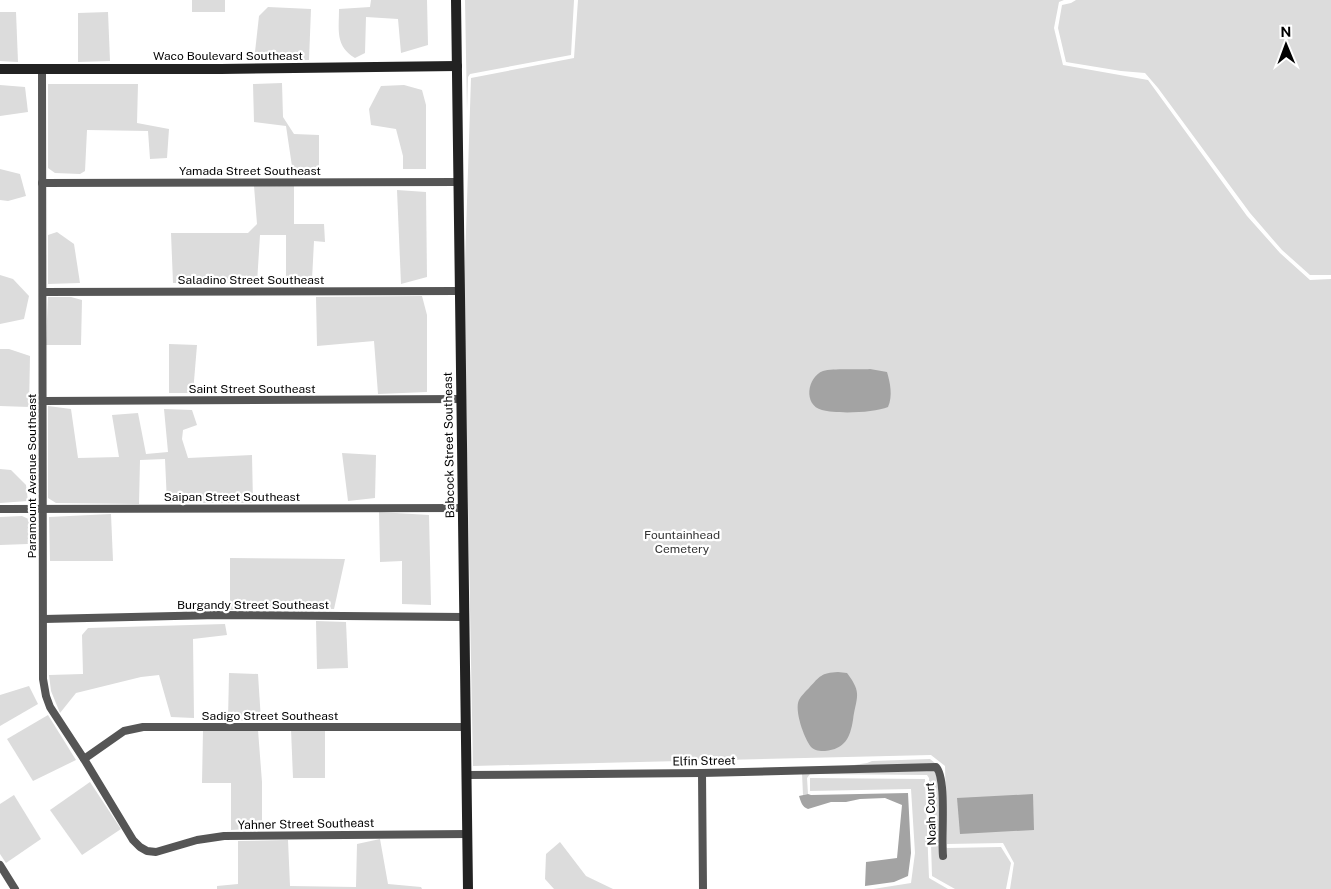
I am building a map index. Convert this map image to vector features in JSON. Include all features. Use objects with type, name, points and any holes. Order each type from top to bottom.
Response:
[{"type":"main road","name":"Babcock Street Southeast","points":[[456,0],[468,889]]},
{"type":"main road","name":"Waco Boulevard Southeast","points":[[0,68],[221,69],[457,66]]},
{"type":"street","name":"Paramount Avenue Southeast","points":[[42,69],[43,679],[50,707],[133,840],[148,851]]},
{"type":"street","name":"Yamada Street Southeast","points":[[42,183],[458,182]]},
{"type":"street","name":"Saladino Street Southeast","points":[[43,292],[459,290]]},
{"type":"street","name":"Saint Street Southeast","points":[[43,401],[461,399]]},
{"type":"street","name":"Saipan Street Southeast","points":[[0,509],[463,508]]},
{"type":"street","name":"Burgandy Street Southeast","points":[[44,619],[218,615],[463,617]]},
{"type":"street","name":"Sadigo Street Southeast","points":[[84,759],[124,731],[143,727],[466,727]]},
{"type":"street","name":"Elfin Street","points":[[466,775],[702,773],[936,767],[940,772]]},
{"type":"street","name":"Noah Court","points":[[940,772],[944,856]]},
{"type":"street","points":[[702,773],[703,889]]},
{"type":"street","name":"Yahner Street Southeast","points":[[148,851],[156,852],[197,840],[224,836],[468,834]]},
{"type":"street","points":[[0,866],[15,889]]},
{"type":"green space","points":[[192,0],[225,0],[225,12],[192,12]]},
{"type":"green space","points":[[371,0],[427,0],[428,45],[401,53],[398,19],[366,17],[365,53],[355,58],[344,48],[339,37],[339,9],[370,7]]},
{"type":"green space","points":[[465,0],[574,0],[571,55],[470,74],[468,77],[467,111]]},
{"type":"green space","name":"Fountainhead Cemetery","points":[[578,0],[1064,0],[1059,2],[1054,28],[1063,65],[1148,80],[1247,216],[1280,253],[1310,280],[1331,279],[1331,889],[1010,889],[1014,863],[1003,843],[947,844],[945,766],[931,755],[473,766],[464,294],[471,78],[574,58]]},
{"type":"green space","points":[[1076,0],[1331,0],[1331,275],[1310,275],[1282,250],[1250,213],[1145,73],[1066,62],[1058,28],[1062,5]]},
{"type":"green space","points":[[268,7],[311,9],[309,60],[254,61],[259,16]]},
{"type":"green space","points":[[0,12],[16,12],[18,62],[0,61]]},
{"type":"green space","points":[[108,12],[110,61],[78,62],[78,13]]},
{"type":"green space","points":[[282,83],[283,117],[294,134],[319,135],[319,174],[293,173],[286,126],[254,122],[253,84]]},
{"type":"green space","points":[[48,84],[138,84],[137,123],[169,129],[167,158],[150,159],[148,131],[87,130],[85,171],[80,174],[55,173],[48,168]]},
{"type":"green space","points":[[0,85],[25,87],[28,112],[0,116]]},
{"type":"green space","points":[[404,85],[422,90],[426,105],[426,169],[403,169],[403,156],[396,129],[371,125],[369,109],[381,86]]},
{"type":"green space","points":[[0,169],[20,174],[26,196],[8,201],[0,200]]},
{"type":"green space","points":[[294,184],[294,224],[324,224],[325,242],[314,241],[312,280],[286,281],[286,235],[260,235],[257,283],[173,283],[171,233],[248,233],[257,224],[254,186]]},
{"type":"green space","points":[[397,190],[426,192],[427,277],[401,284]]},
{"type":"green space","points":[[57,232],[74,244],[80,283],[48,284],[48,235]]},
{"type":"green space","points":[[0,275],[13,279],[29,296],[24,319],[0,324]]},
{"type":"green space","points":[[422,296],[427,315],[427,392],[378,394],[374,341],[317,346],[316,297]]},
{"type":"green space","points":[[48,297],[71,297],[82,300],[81,345],[46,345]]},
{"type":"green space","points":[[169,344],[197,345],[193,393],[169,393]]},
{"type":"green space","points":[[0,349],[9,349],[30,356],[29,407],[0,406]]},
{"type":"green space","points":[[48,406],[71,409],[78,458],[119,457],[112,415],[138,413],[146,454],[168,452],[164,409],[192,410],[197,425],[183,430],[182,439],[188,458],[252,455],[253,503],[167,503],[165,459],[140,460],[139,504],[56,503],[48,498]]},
{"type":"green space","points":[[342,453],[376,455],[375,498],[348,501]]},
{"type":"green space","points":[[0,469],[11,470],[26,485],[28,501],[0,503]]},
{"type":"green space","points":[[379,512],[429,515],[431,605],[402,604],[402,561],[380,562]]},
{"type":"green space","points":[[111,514],[113,561],[50,561],[49,517]]},
{"type":"green space","points":[[22,516],[33,521],[28,544],[0,545],[0,517]]},
{"type":"green space","points":[[230,558],[345,559],[334,609],[230,610]]},
{"type":"green space","points":[[316,621],[346,622],[348,668],[317,669]]},
{"type":"green space","points":[[225,624],[227,635],[193,639],[194,718],[171,717],[159,675],[141,677],[76,693],[60,713],[51,691],[49,675],[83,674],[82,635],[88,628]]},
{"type":"green space","points":[[229,673],[258,674],[261,721],[228,720]]},
{"type":"green space","points":[[29,686],[38,704],[0,726],[0,695]]},
{"type":"green space","points":[[48,715],[76,760],[33,781],[7,739]]},
{"type":"green space","points":[[291,729],[325,730],[325,778],[293,778]]},
{"type":"green space","points":[[203,730],[258,730],[262,782],[262,828],[231,830],[231,783],[202,783]]},
{"type":"green space","points":[[930,759],[941,768],[944,845],[947,848],[1001,847],[1011,863],[1006,889],[955,889],[932,876],[929,778],[927,775],[810,774],[807,778],[808,794],[803,795],[802,773],[872,761]]},
{"type":"green space","points":[[810,778],[925,779],[929,878],[948,889],[873,889],[911,883],[915,853],[911,789],[810,791]]},
{"type":"green space","points":[[90,782],[121,829],[82,855],[50,810]]},
{"type":"green space","points":[[14,795],[41,839],[6,863],[0,854],[0,804]]},
{"type":"green space","points":[[380,839],[388,884],[421,887],[422,889],[217,889],[217,886],[238,884],[238,841],[288,840],[290,886],[356,887],[357,844]]},
{"type":"green space","points":[[560,842],[586,876],[613,889],[554,889],[545,879],[546,854]]},
{"type":"shaded area","points":[[870,369],[887,372],[891,394],[888,407],[865,412],[836,412],[822,410],[812,403],[809,391],[813,379],[823,371]]},
{"type":"shaded area","points":[[838,672],[847,673],[857,691],[852,726],[848,737],[842,745],[832,750],[819,751],[811,747],[803,731],[798,710],[799,700],[821,676]]},
{"type":"shaded area","points":[[908,793],[911,853],[908,876],[894,882],[865,886],[866,862],[897,858],[902,805],[885,798],[860,799],[846,802],[831,802],[808,809],[803,806],[799,796],[808,794]]},
{"type":"shaded area","points":[[1033,794],[1034,830],[960,834],[957,798]]}]
